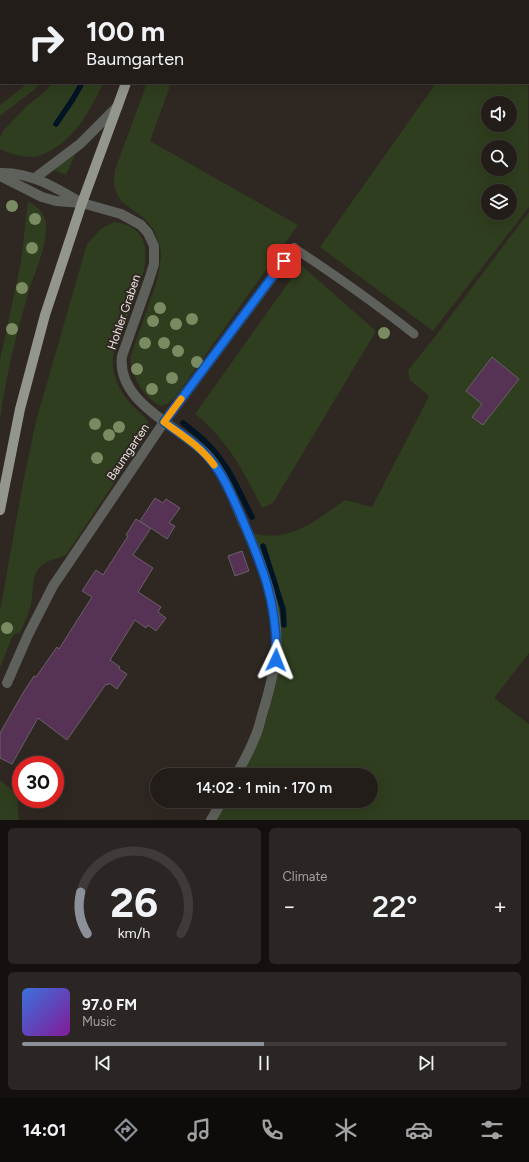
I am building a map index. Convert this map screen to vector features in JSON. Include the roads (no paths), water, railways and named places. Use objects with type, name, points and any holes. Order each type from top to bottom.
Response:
[{"type":"main road","points":[[0,510],[20,409],[47,308],[82,203],[126,84]]},
{"type":"street","points":[[35,178],[80,144],[118,106]]},
{"type":"street","name":"Hohler Graben","points":[[0,174],[16,173],[35,178],[82,203]]},
{"type":"street","name":"Hohler Graben","points":[[0,174],[42,197],[56,202],[82,203],[121,214],[137,222],[145,229],[151,238],[155,254],[154,264],[125,347],[122,362],[123,373],[132,391],[150,410],[208,456],[223,477],[262,567],[270,593],[276,638],[276,660],[256,737],[240,768]]},
{"type":"street","name":"Baumgarten","points":[[7,683],[28,635],[53,586],[164,422],[294,248]]},
{"type":"street","points":[[211,820],[218,808]]},
{"type":"lane","points":[[294,248],[382,308],[414,334]]},
{"type":"waterway","points":[[56,124],[81,84]]},
{"type":"waterway","points":[[183,423],[213,449],[230,473],[252,517]]},
{"type":"waterway","points":[[263,546],[283,609],[284,625]]}]
